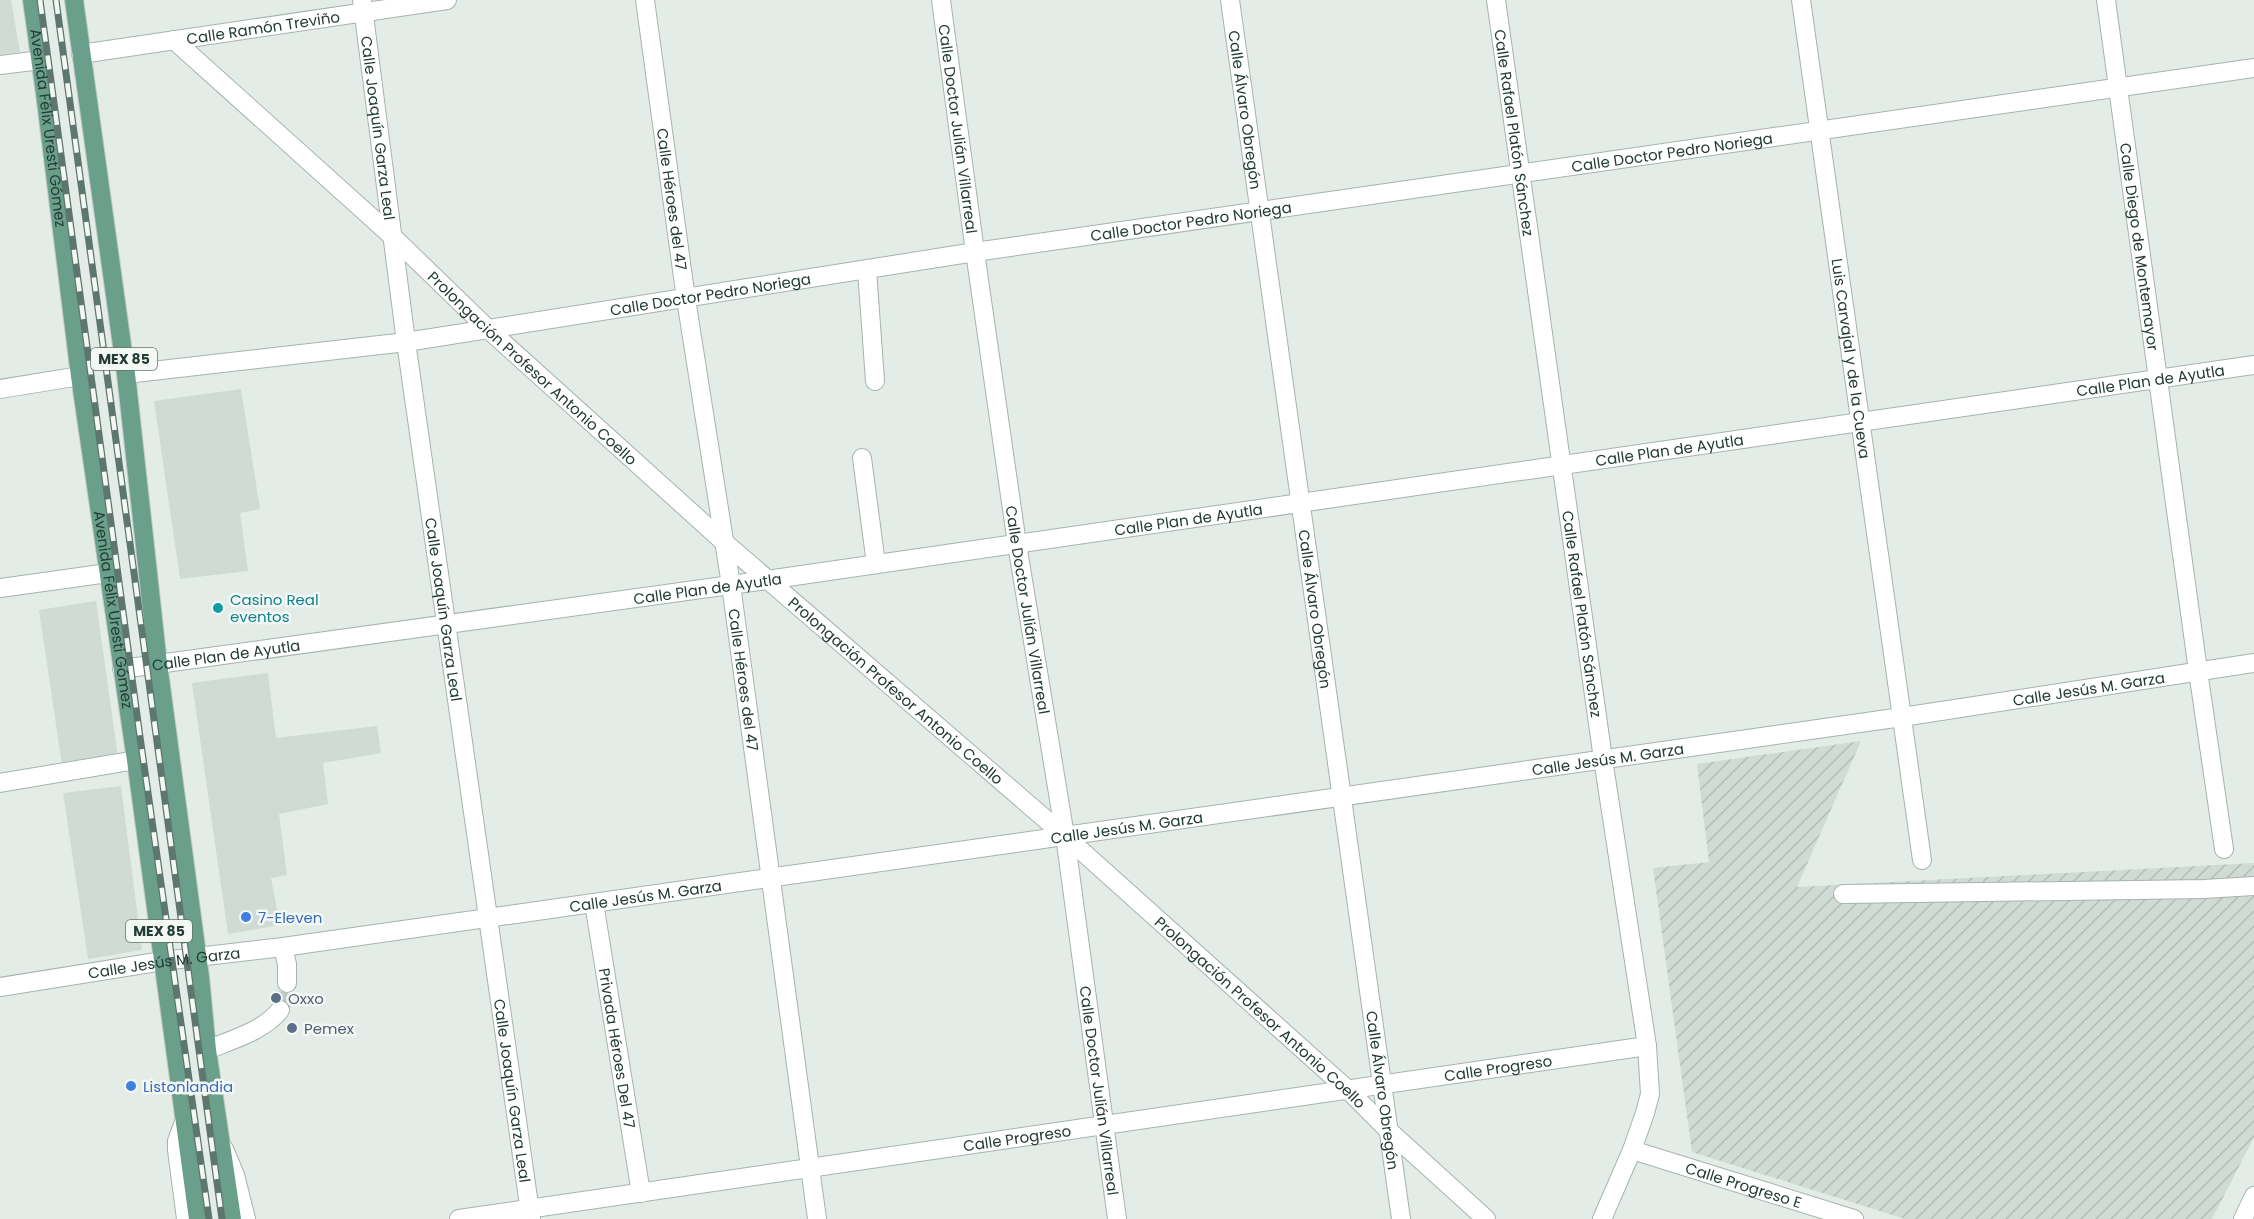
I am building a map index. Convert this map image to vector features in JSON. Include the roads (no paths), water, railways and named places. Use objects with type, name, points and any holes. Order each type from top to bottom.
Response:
[{"type":"main road","name":"Avenida Félix Uresti Gómez","points":[[32,0],[80,376],[136,760],[198,1219]]},
{"type":"main road","name":"MEX 85","points":[[74,0],[126,374],[158,664],[197,956],[207,1050],[232,1219]]},
{"type":"street","name":"Calle Ramón Treviño","points":[[81,54],[174,40],[363,6],[447,0]]},
{"type":"street","name":"Calle Héroes del 47","points":[[645,0],[686,299],[731,585],[817,1219]]},
{"type":"street","name":"Calle Doctor Julián Villarreal","points":[[941,0],[1017,544],[1065,836],[1117,1219]]},
{"type":"street","name":"Calle Álvaro Obregón","points":[[1230,0],[1401,1219]]},
{"type":"street","name":"Calle Rafael Platón Sánchez","points":[[1496,0],[1603,759],[1647,1046],[1650,1094],[1632,1150],[1602,1219]]},
{"type":"street","name":"Luis Carvajal y de la Cueva","points":[[1801,0],[1922,860]]},
{"type":"street","name":"Calle Diego de Montemayor","points":[[2106,0],[2224,849]]},
{"type":"street","name":"Calle Joaquín Garza Leal","points":[[363,6],[406,342],[531,1214]]},
{"type":"street","name":"Prolongación Profesor Antonio Coello","points":[[174,40],[392,236],[489,328],[724,542],[1065,836],[1348,1090],[1389,1131],[1486,1219]]},
{"type":"street","points":[[0,65],[41,60]]},
{"type":"street","name":"Calle Doctor Pedro Noriega","points":[[126,374],[406,342],[975,252],[2254,68]]},
{"type":"street","points":[[867,270],[875,381]]},
{"type":"street","name":"Calle Plan de Ayutla","points":[[122,669],[767,580],[2254,366]]},
{"type":"street","points":[[0,389],[80,376]]},
{"type":"street","points":[[862,458],[876,564]]},
{"type":"street","points":[[0,588],[108,573]]},
{"type":"street","name":"Calle Jesús M. Garza","points":[[0,987],[197,956],[283,947],[1902,717],[2254,663]]},
{"type":"street","points":[[0,783],[136,760]]},
{"type":"street","points":[[1843,894],[2192,890],[2254,886]]},
{"type":"street","name":"Privada Héroes Del 47","points":[[594,903],[641,1193]]},
{"type":"street","points":[[283,947],[287,964],[287,983]]},
{"type":"street","points":[[207,1050],[261,1026],[280,1010]]},
{"type":"street","name":"Calle Progreso","points":[[459,1219],[531,1214],[641,1193],[1647,1046]]},
{"type":"street","points":[[184,1122],[177,1141],[177,1150],[186,1219]]},
{"type":"street","points":[[221,1143],[231,1162],[246,1219]]},
{"type":"street","name":"Calle Progreso E","points":[[1632,1150],[1854,1219]]},
{"type":"street","points":[[2242,1219],[2254,1196]]},
{"type":"tunnel","points":[[280,1010],[287,983]]},
{"type":"railway","points":[[40,0],[140,737],[209,1219]]},
{"type":"railway","points":[[56,0],[222,1219]]},
{"type":"place","name":"Casino Real eventos","points":[[218,608]]},
{"type":"place","name":"7-Eleven","points":[[246,917]]},
{"type":"place","name":"Oxxo","points":[[276,998]]},
{"type":"place","name":"Pemex","points":[[292,1028]]},
{"type":"place","name":"Listonlandia","points":[[131,1086]]}]
